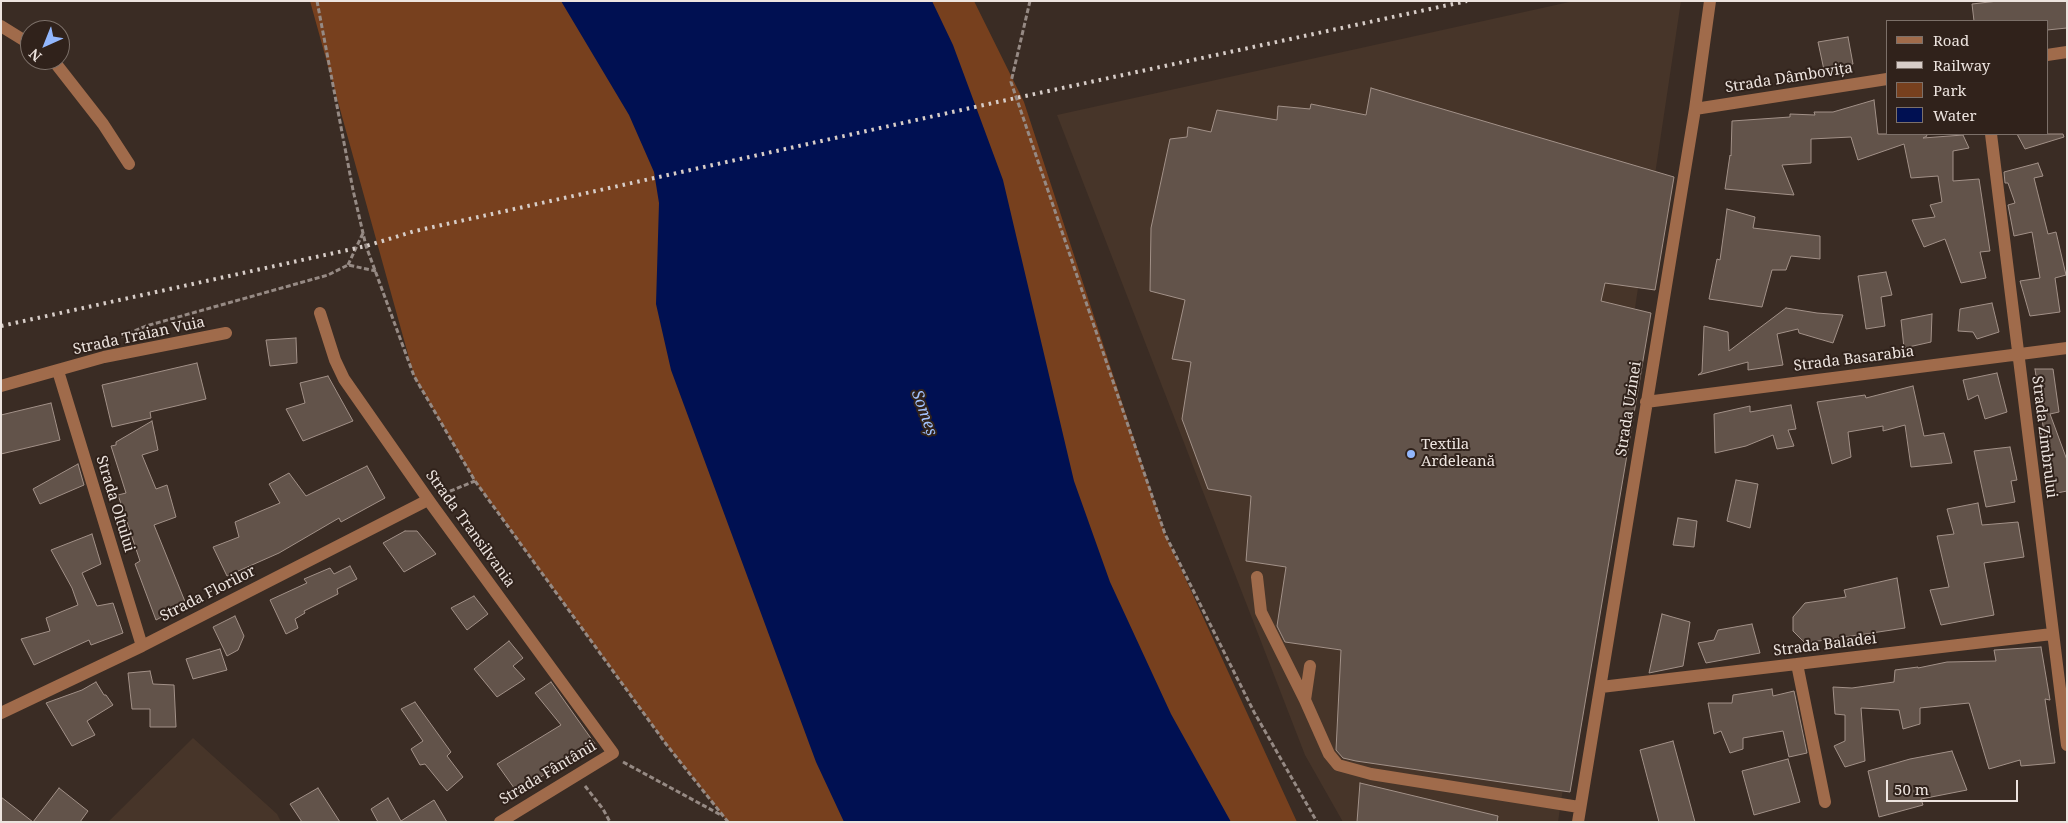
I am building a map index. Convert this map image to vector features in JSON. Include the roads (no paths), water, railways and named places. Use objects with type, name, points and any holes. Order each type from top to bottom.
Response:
[{"type":"street","name":"Strada Uzinei","points":[[1578,822],[1696,109],[1710,1]]},
{"type":"street","points":[[1,26],[20,38]]},
{"type":"street","points":[[2048,55],[2067,52]]},
{"type":"street","points":[[61,70],[102,124],[129,164]]},
{"type":"street","name":"Strada Dâmbovița","points":[[1696,109],[1886,79]]},
{"type":"street","name":"Strada Zimbrului","points":[[1991,135],[2067,745]]},
{"type":"street","name":"Strada Transilvania","points":[[320,313],[330,346],[344,379],[428,500],[615,756]]},
{"type":"street","name":"Strada Traian Vuia","points":[[1,386],[58,372],[104,357],[226,333]]},
{"type":"street","name":"Strada Basarabia","points":[[1646,402],[2067,348]]},
{"type":"street","name":"Strada Oltului","points":[[58,372],[142,646]]},
{"type":"street","name":"Strada Florilor","points":[[1,713],[142,646],[428,500]]},
{"type":"street","points":[[1257,577],[1260,612],[1305,700],[1329,754],[1338,765],[1345,768],[1527,800],[1579,807]]},
{"type":"street","name":"Strada Baladei","points":[[1601,687],[2052,634]]},
{"type":"street","points":[[1797,664],[1825,802]]},
{"type":"street","points":[[1305,700],[1310,666]]},
{"type":"street","name":"Strada Fântânii","points":[[500,822],[576,775],[615,756]]},
{"type":"water","name":"Someș","points":[[561,1],[932,1],[953,45],[1003,180],[1074,481],[1110,582],[1171,714],[1231,822],[844,822],[816,762],[671,370],[656,304],[659,203],[654,172],[629,115]]},
{"type":"railway","points":[[1,326],[366,246],[415,231],[1002,101],[1467,1]]},
{"type":"place","name":"Textila Ardeleană","points":[[1411,454]]}]
